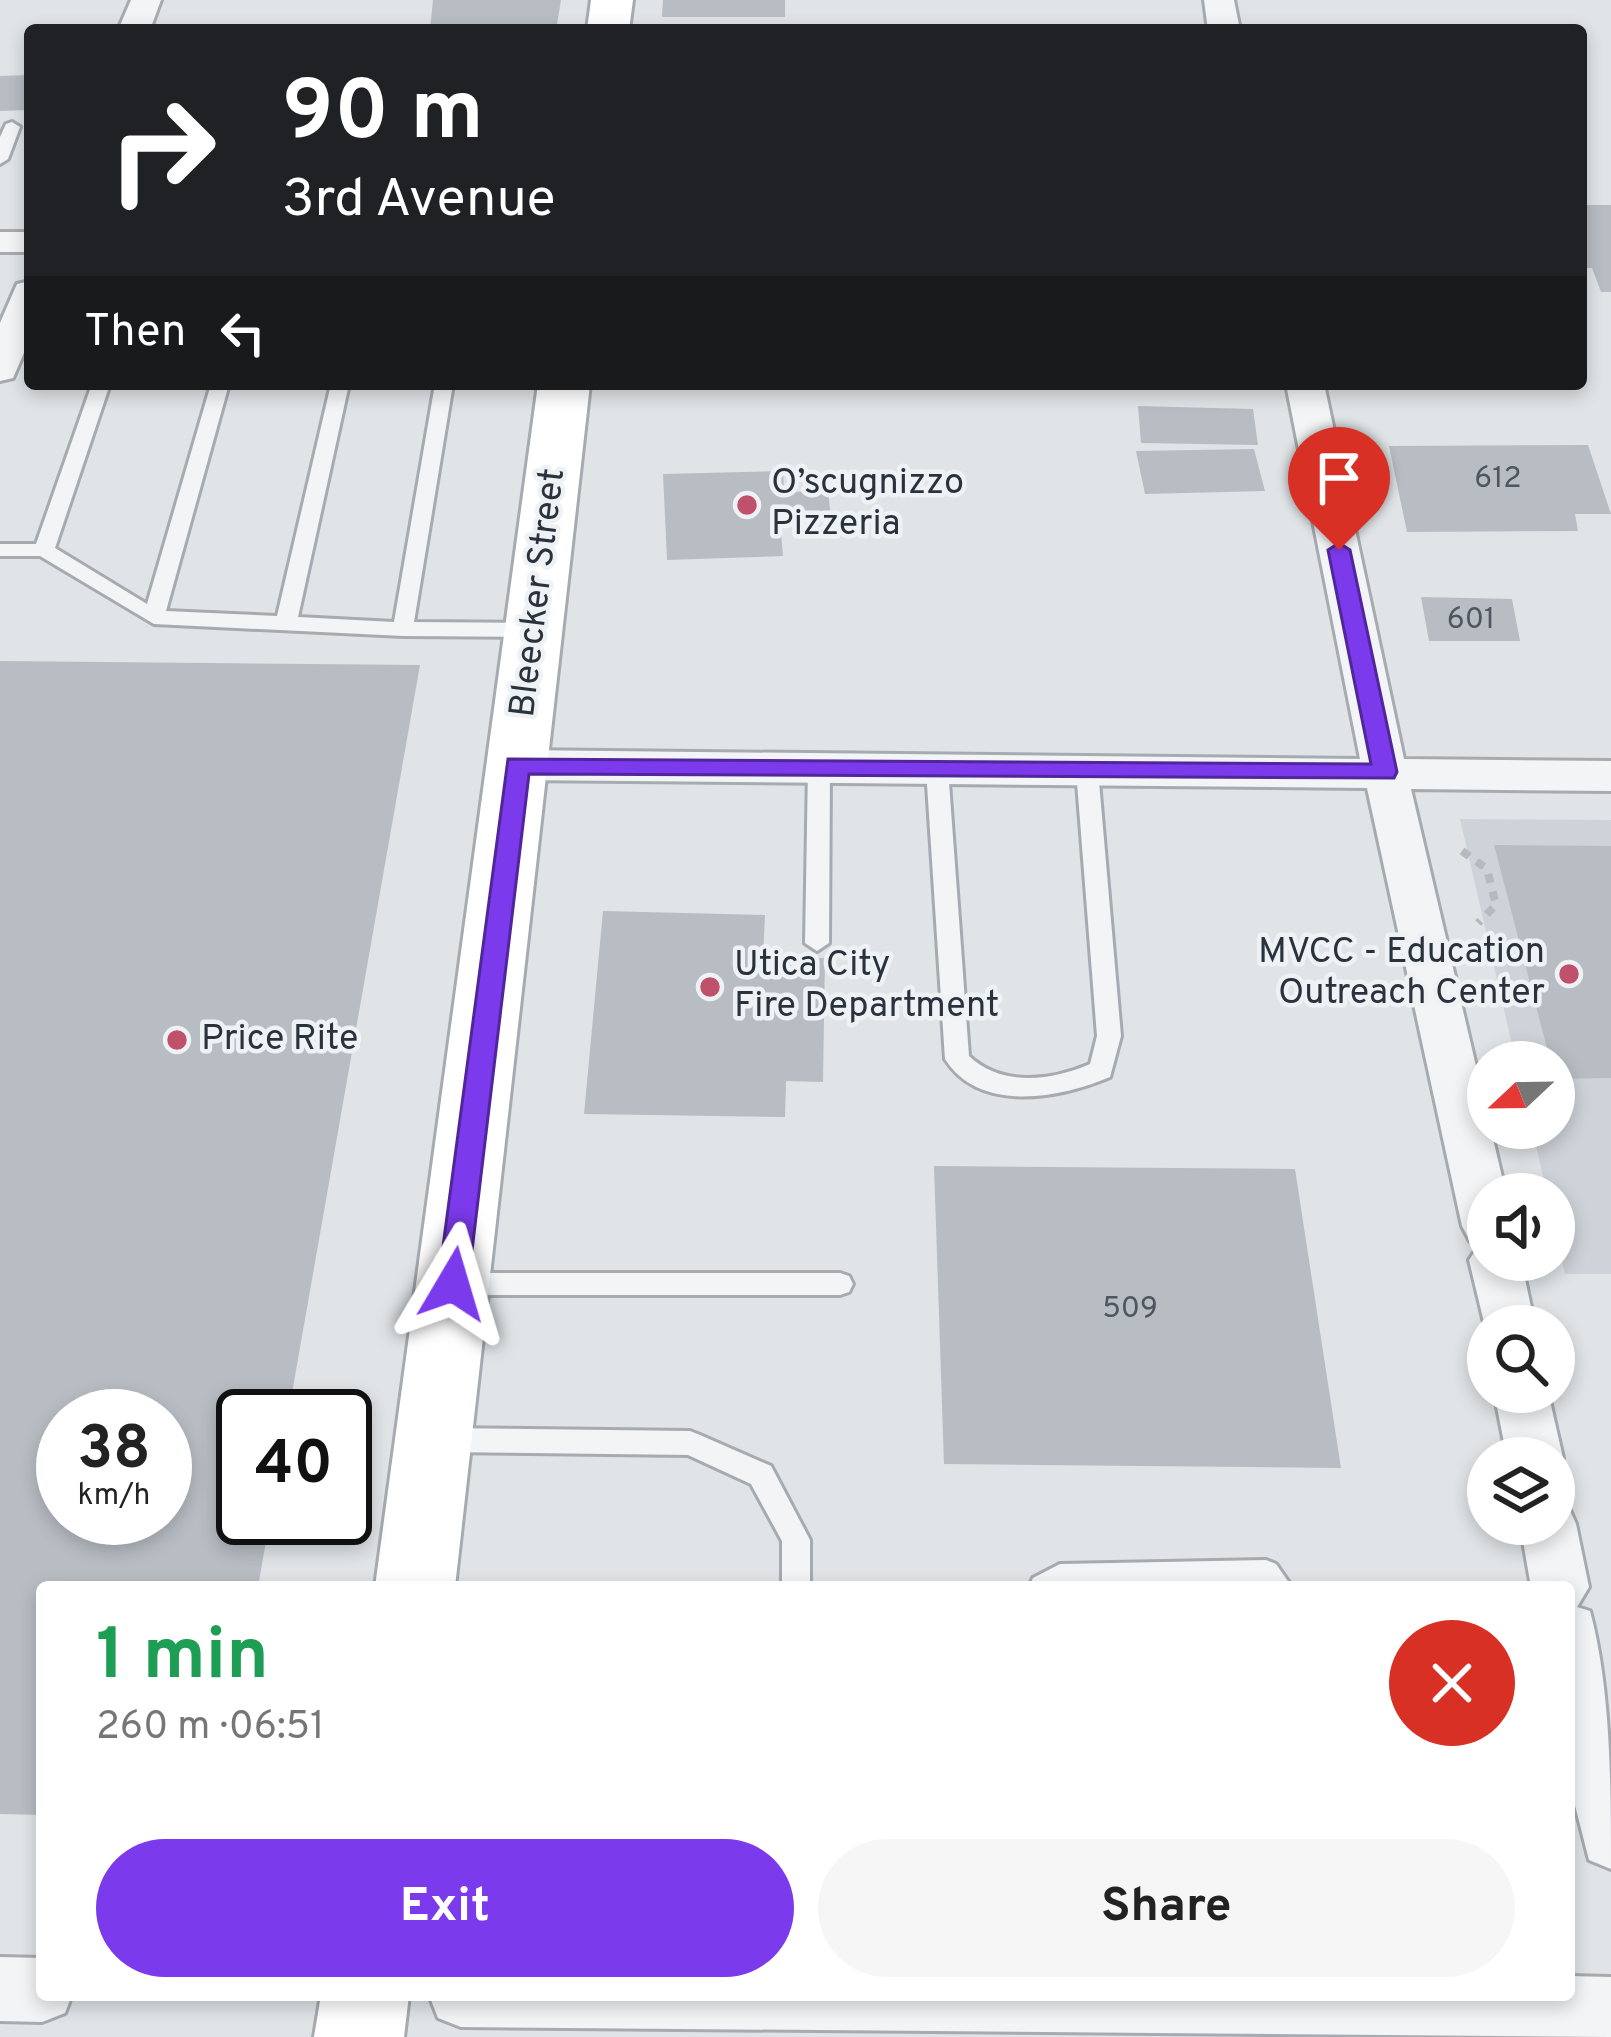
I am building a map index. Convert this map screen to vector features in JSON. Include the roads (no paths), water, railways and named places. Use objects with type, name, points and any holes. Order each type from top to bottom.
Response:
[{"type":"street","points":[[13,353],[24,314]]},
{"type":"street","name":"Bleecker Street","points":[[417,1581],[563,390]]},
{"type":"street","points":[[1306,390],[1385,772],[1476,1173]]},
{"type":"street","points":[[517,765],[1611,776]]},
{"type":"street","points":[[1552,1545],[1560,1581]]},
{"type":"street","points":[[1575,1660],[1611,1839]]},
{"type":"street","points":[[0,1989],[36,1990]]},
{"type":"street","points":[[359,2037],[364,2001]]},
{"type":"street","points":[[1384,2001],[1611,2009]]},
{"type":"lane","points":[[0,159],[14,125]]},
{"type":"lane","points":[[44,550],[99,390]]},
{"type":"lane","points":[[154,617],[218,390]]},
{"type":"lane","points":[[286,623],[339,390]]},
{"type":"lane","points":[[403,629],[443,390]]},
{"type":"lane","points":[[0,550],[44,550],[154,617],[534,630]]},
{"type":"lane","points":[[817,943],[819,768]]},
{"type":"lane","points":[[937,769],[957,1059],[970,1076],[990,1085],[1074,1084],[1101,1070],[1109,1036],[1087,770]]},
{"type":"lane","points":[[453,1284],[840,1284]]},
{"type":"lane","points":[[434,1440],[690,1443],[761,1475],[796,1540],[796,1581]]},
{"type":"lane","points":[[1053,1581],[1060,1577],[1266,1573],[1272,1581]]},
{"type":"place","name":"O’scugnizzo Pizzeria","points":[[747,505]]},
{"type":"place","name":"MVCC - Education Outreach Center","points":[[1569,974]]},
{"type":"place","name":"Utica City Fire Department","points":[[710,987]]},
{"type":"place","name":"Price Rite","points":[[177,1040]]}]
